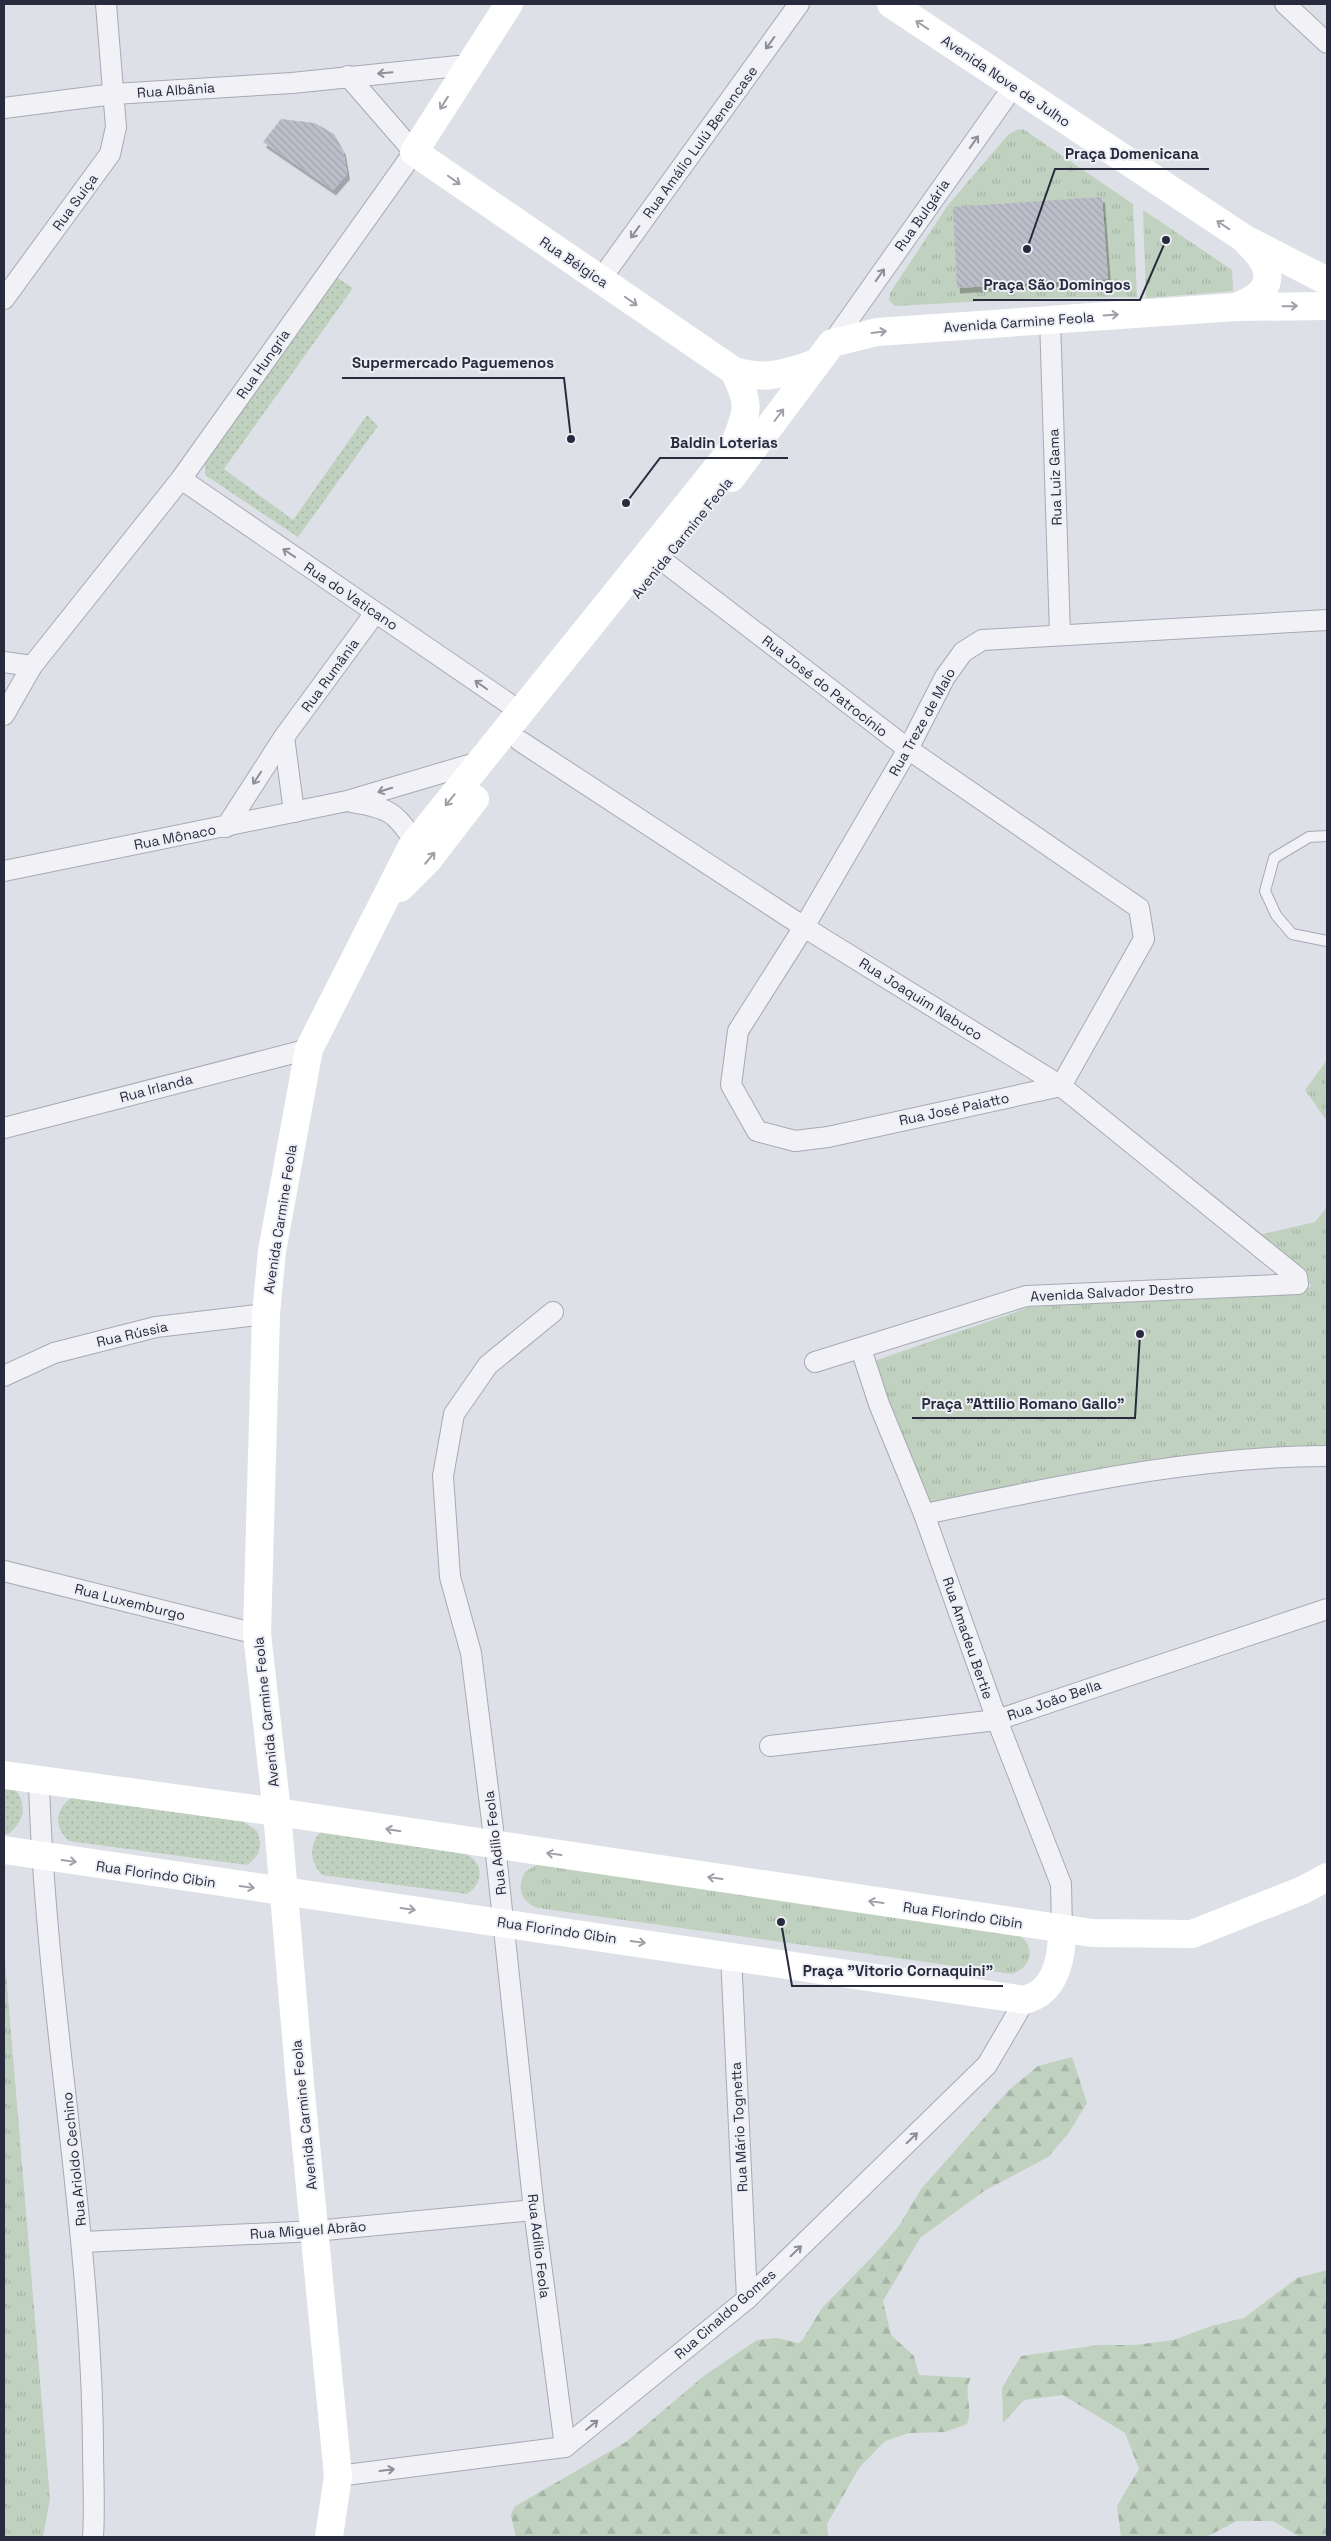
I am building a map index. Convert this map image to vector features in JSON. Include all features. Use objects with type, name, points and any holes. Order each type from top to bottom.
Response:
[{"type":"main road","name":"Rua Hungria","points":[[414,152],[468,65],[509,4]]},
{"type":"main road","name":"Avenida Nove de Julho","points":[[891,4],[1013,87],[1245,239],[1327,281]]},
{"type":"main road","name":"Rua Bélgica","points":[[414,152],[734,371],[753,377],[769,377],[824,353]]},
{"type":"main road","points":[[1236,307],[1252,301],[1261,294],[1267,283],[1269,273],[1258,252],[1245,239]]},
{"type":"main road","name":"Avenida Carmine Feola","points":[[383,905],[428,860],[520,741],[750,453],[824,353],[877,332],[1236,307],[1327,306]]},
{"type":"main road","name":"Rua Bélgica","points":[[733,448],[745,417],[746,395],[734,371]]},
{"type":"main road","name":"Avenida Carmine Feola","points":[[329,2537],[338,2476],[277,1812],[257,1634],[266,1314],[272,1251],[309,1049],[416,842],[733,448]]},
{"type":"main road","name":"Rua Florindo Cibin","points":[[4,1775],[277,1812],[1092,1933],[1192,1934],[1303,1890],[1327,1877]]},
{"type":"main road","name":"Rua Florindo Cibin","points":[[4,1850],[284,1893],[504,1922],[1025,2000]]},
{"type":"main road","points":[[1025,2000],[1040,1993],[1050,1980],[1062,1952],[1062,1930]]},
{"type":"street","name":"Rua Suiça","points":[[4,299],[110,154],[116,127],[106,4]]},
{"type":"street","name":"Rua Amálio Lulú Benencase","points":[[601,280],[799,4]]},
{"type":"street","points":[[1286,4],[1327,43]]},
{"type":"street","name":"Rua Albânia","points":[[4,108],[114,94],[292,83],[468,65]]},
{"type":"street","points":[[348,76],[414,152]]},
{"type":"street","name":"Rua Bulgária","points":[[824,353],[1013,87]]},
{"type":"street","name":"Rua Hungria","points":[[4,715],[32,666],[181,479],[414,152]]},
{"type":"street","name":"Rua Luiz Gama","points":[[1050,319],[1060,634]]},
{"type":"street","name":"Rua do Vaticano","points":[[181,479],[521,712]]},
{"type":"street","name":"Rua José do Patrocínio","points":[[664,561],[908,749],[1139,908],[1144,939],[1061,1086]]},
{"type":"street","name":"Rua Rumânia","points":[[226,827],[284,737],[375,613]]},
{"type":"street","name":"Rua Treze de Maio","points":[[738,1030],[804,927],[908,749],[945,677],[963,652],[982,640],[1327,620]]},
{"type":"street","points":[[4,662],[32,666]]},
{"type":"street","points":[[284,737],[294,812]]},
{"type":"street","name":"Rua Joaquim Nabuco","points":[[520,741],[804,927],[1061,1086],[1297,1277],[1298,1284]]},
{"type":"street","name":"Rua Mônaco","points":[[4,871],[346,801],[482,761]]},
{"type":"street","name":"Rua Mônaco","points":[[346,801],[383,808],[393,813],[416,842]]},
{"type":"street","name":"Rua José Paiatto","points":[[738,1030],[731,1085],[757,1131],[795,1141],[828,1137],[1061,1086]]},
{"type":"street","name":"Rua Irlanda","points":[[4,1128],[309,1049]]},
{"type":"street","name":"Avenida Salvador Destro","points":[[815,1362],[1026,1296],[1298,1284]]},
{"type":"street","name":"Rua Adílio Feola","points":[[553,1312],[488,1365],[454,1414],[443,1476],[450,1577],[471,1653],[504,1922],[534,2210],[565,2447]]},
{"type":"street","name":"Rua Rússia","points":[[4,1376],[54,1353],[156,1326],[266,1314]]},
{"type":"street","name":"Rua Amadeu Bertie","points":[[861,1349],[879,1404],[924,1514],[997,1720],[1061,1884],[1062,1930]]},
{"type":"street","points":[[924,1514],[1113,1476],[1273,1456],[1327,1456]]},
{"type":"street","name":"Rua Luxemburgo","points":[[4,1571],[257,1634]]},
{"type":"street","name":"Rua João Bella","points":[[770,1746],[997,1720],[1327,1608]]},
{"type":"street","name":"Rua Arioldo Cechino","points":[[39,1781],[41,1857],[83,2242],[93,2394],[93,2537]]},
{"type":"street","name":"Rua Mário Tognetta","points":[[731,1955],[748,2299]]},
{"type":"street","name":"Rua Cinaldo Gomes","points":[[565,2447],[748,2299],[987,2065],[1025,2000]]},
{"type":"street","name":"Rua Miguel Abrão","points":[[83,2242],[316,2231],[534,2210]]},
{"type":"street","points":[[338,2476],[565,2447]]},
{"type":"lane","points":[[1327,836],[1308,836],[1274,858],[1265,891],[1276,915],[1292,934],[1327,941]]},
{"type":"green space","points":[[1023,129],[1133,204],[1137,297],[1042,298],[895,306],[889,300],[890,293],[948,205],[1008,135],[1016,130]]},
{"type":"green space","points":[[1143,210],[1232,270],[1233,291],[1146,298]]},
{"type":"green space","points":[[333,275],[353,288],[224,469],[293,520],[367,415],[378,426],[298,537],[205,475],[205,462]]},
{"type":"green space","points":[[1327,1060],[1327,1121],[1305,1090]]},
{"type":"green space","points":[[1327,1207],[1327,1450],[924,1514],[874,1361],[1030,1307],[1309,1288],[1311,1285],[1251,1237],[1315,1222]]},
{"type":"green space","points":[[4,1785],[13,1786],[18,1792],[23,1812],[14,1829],[8,1834],[4,1834]]},
{"type":"green space","points":[[73,1797],[244,1822],[257,1831],[260,1841],[259,1850],[255,1858],[247,1865],[69,1841],[60,1830],[58,1818],[67,1801]]},
{"type":"green space","points":[[321,1831],[465,1853],[476,1862],[479,1879],[473,1889],[467,1894],[322,1875],[315,1864],[312,1853],[314,1842]]},
{"type":"green space","points":[[538,1864],[1019,1935],[1028,1945],[1030,1951],[1024,1967],[1012,1974],[538,1908],[524,1898],[521,1884],[525,1872]]},
{"type":"green space","points":[[4,1949],[50,2499],[43,2537],[4,2537]]},
{"type":"green space","points":[[1072,2057],[1087,2103],[1068,2134],[1048,2157],[984,2191],[920,2238],[883,2301],[891,2335],[914,2356],[919,2375],[971,2378],[968,2389],[969,2418],[967,2424],[945,2432],[909,2433],[885,2441],[859,2468],[827,2524],[828,2537],[516,2537],[511,2516],[514,2507],[626,2442],[705,2375],[757,2340],[776,2338],[799,2343],[822,2308],[875,2254],[899,2226],[921,2189],[1008,2091],[1038,2066]]},
{"type":"green space","points":[[1327,2270],[1327,2537],[1300,2537],[1273,2521],[1237,2521],[1206,2537],[1121,2537],[1117,2506],[1139,2469],[1125,2433],[1063,2395],[1024,2400],[1003,2423],[1002,2388],[1021,2356],[1099,2345],[1135,2345],[1174,2340],[1211,2326],[1244,2318],[1297,2278]]},
{"type":"building","points":[[281,119],[315,123],[334,134],[343,150],[347,174],[333,190],[263,142]]},
{"type":"building","points":[[1102,197],[1108,279],[957,288],[953,207]]},
{"type":"place","name":"Praça São Domingos","points":[[1166,240]]},
{"type":"place","name":"Praça Domenicana","points":[[1027,249]]},
{"type":"place","name":"Supermercado Paguemenos","points":[[571,439]]},
{"type":"place","name":"Baldin Loterias","points":[[626,503]]},
{"type":"place","name":"Praça \"Attilio Romano Gallo\"","points":[[1140,1334]]},
{"type":"place","name":"Praça \"Vitorio Cornaquini\"","points":[[781,1922]]}]
